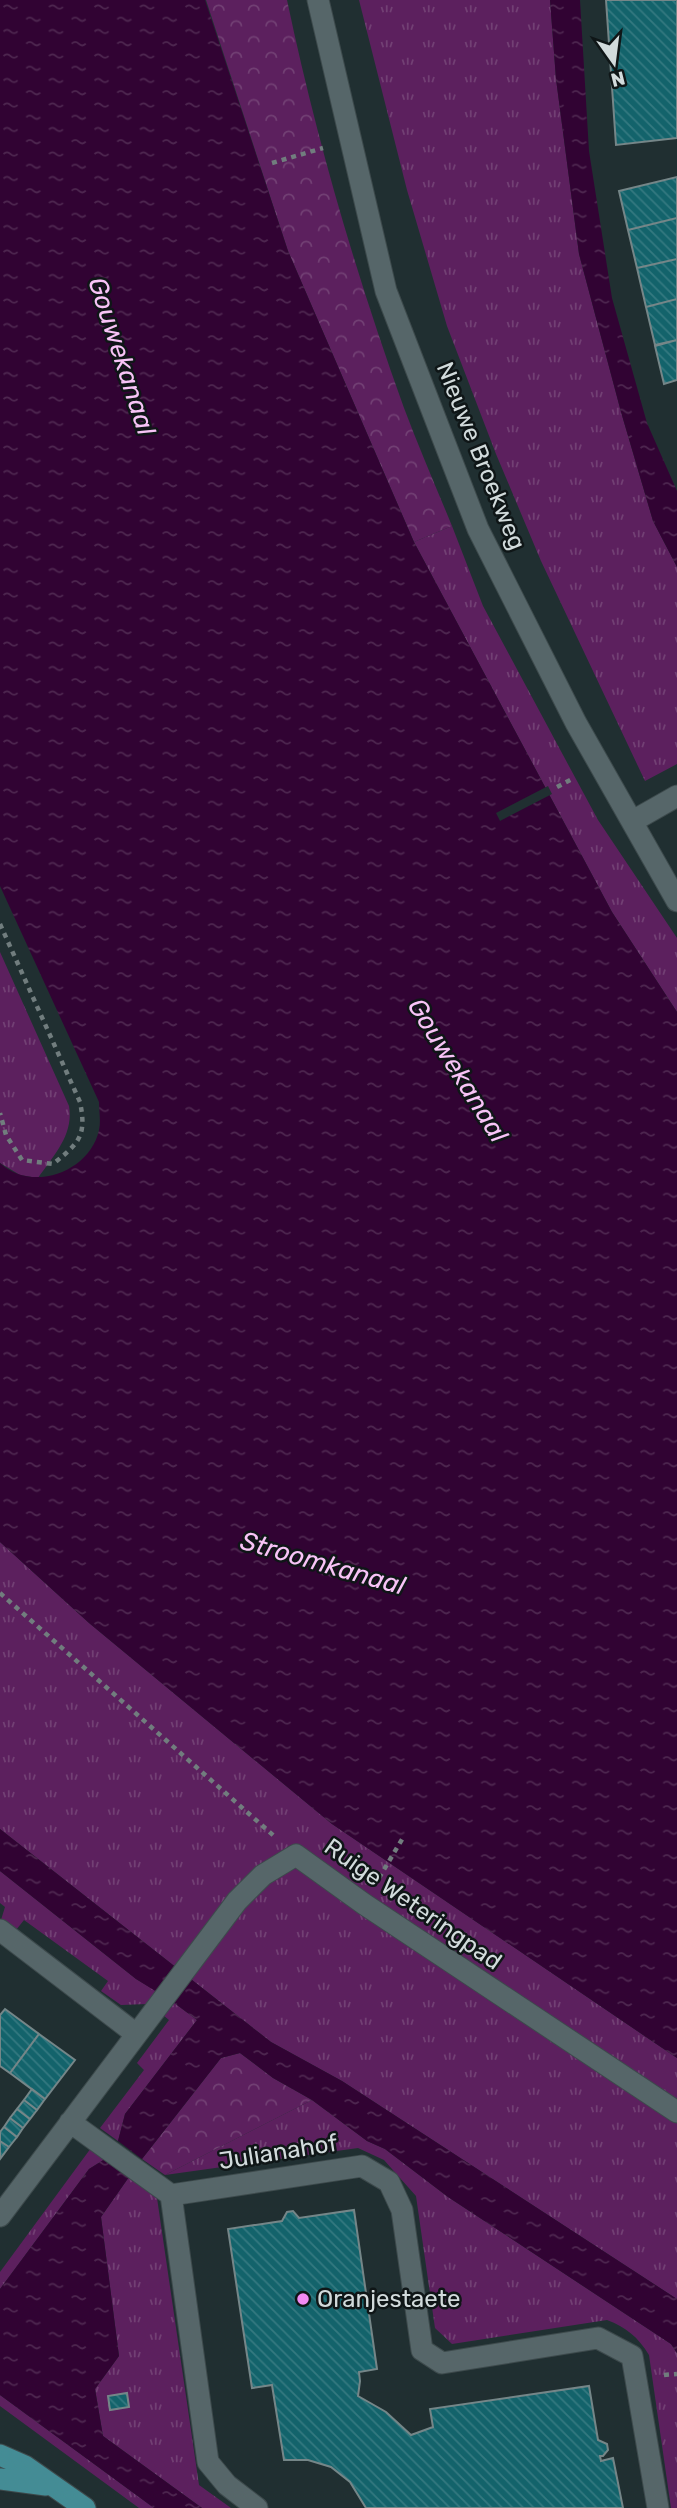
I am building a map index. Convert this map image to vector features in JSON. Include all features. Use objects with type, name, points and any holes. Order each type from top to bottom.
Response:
[{"type":"main road","points":[[0,2455],[25,2466],[85,2508]]},
{"type":"main road","points":[[0,2479],[55,2487]]},
{"type":"street","name":"Nieuwe Broekweg","points":[[318,0],[386,290],[478,529],[576,723],[677,901]]},
{"type":"street","points":[[633,821],[677,796]]},
{"type":"street","name":"Ruige Weteringpad","points":[[0,2216],[237,1901],[263,1875],[296,1855],[364,1904],[677,2112]]},
{"type":"street","points":[[0,1930],[136,2034]]},
{"type":"street","points":[[70,2122],[171,2195],[208,2462],[227,2485],[257,2508]]},
{"type":"street","name":"Julianahof","points":[[171,2195],[362,2166],[389,2182],[402,2210],[422,2350],[442,2363],[598,2338],[632,2356],[658,2508]]},
{"type":"path","points":[[272,163],[351,139]]},
{"type":"path","points":[[0,924],[80,1102],[84,1122],[78,1144],[53,1164],[22,1160],[6,1135],[0,1113]]},
{"type":"path","points":[[0,1593],[296,1855]]},
{"type":"path","points":[[364,1904],[404,1836]]},
{"type":"green space","points":[[206,0],[287,0],[324,155],[354,257],[404,408],[452,526],[414,542],[288,251]]},
{"type":"green space","points":[[359,0],[550,0],[556,79],[579,254],[653,521],[677,567],[677,764],[645,781],[541,561],[447,326],[407,190]]},
{"type":"green space","points":[[452,526],[483,606],[598,820],[677,938],[677,1012],[612,912],[414,542]]},
{"type":"green space","points":[[0,952],[69,1106],[70,1117],[65,1136],[38,1178],[20,1175],[0,1163]]},
{"type":"green space","points":[[0,1542],[89,1623],[332,1824],[677,2058],[677,2299],[342,2081],[271,2042],[0,1829]]},
{"type":"green space","points":[[0,1871],[136,1979],[156,1991],[147,2004],[121,2005],[101,1991],[108,1981],[24,1920],[16,1930],[1,1920],[5,1907],[0,1903]]},
{"type":"green space","points":[[173,2002],[197,2020],[125,2114],[118,2141],[100,2128],[144,2070],[137,2063],[169,2020],[163,2015]]},
{"type":"green space","points":[[240,2053],[273,2078],[312,2100],[165,2175],[142,2159],[221,2058]]},
{"type":"green space","points":[[312,2100],[367,2141],[385,2149],[448,2197],[671,2344],[677,2353],[677,2508],[671,2508],[649,2355],[640,2343],[626,2329],[607,2320],[452,2344],[435,2328],[416,2196],[384,2160],[358,2148],[165,2175]]},
{"type":"green space","points":[[91,2148],[105,2159],[89,2169],[0,2289],[0,2272]]},
{"type":"green space","points":[[129,2177],[157,2198],[199,2485],[231,2508],[202,2508],[103,2436],[95,2389],[119,2356],[101,2217]]},
{"type":"green space","points":[[0,2395],[154,2508],[139,2508],[0,2406]]},
{"type":"water","points":[[0,0],[205,0],[288,251],[414,542],[612,912],[677,1012],[677,2058],[332,1824],[89,1623],[0,1542],[0,1163],[13,1172],[43,1177],[72,1167],[93,1145],[100,1120],[99,1102],[0,886]]},
{"type":"water","points":[[550,0],[580,0],[589,151],[612,298],[647,423],[677,491],[677,567],[653,521],[579,254],[556,79]]},
{"type":"water","points":[[0,1829],[271,2042],[342,2081],[677,2299],[677,2353],[671,2344],[448,2197],[385,2149],[367,2141],[312,2100],[273,2078],[240,2053],[221,2058],[142,2159],[118,2141],[125,2114],[197,2020],[136,1979],[0,1871]]},
{"type":"water","points":[[105,2159],[129,2177],[101,2217],[119,2356],[95,2389],[103,2436],[202,2508],[154,2508],[0,2395],[0,2289],[89,2169]]},
{"type":"pier","points":[[548,786],[552,794],[500,821],[496,813]]},
{"type":"building","points":[[606,0],[677,0],[677,138],[616,145]]},
{"type":"building","points":[[677,177],[677,218],[628,230],[619,191]]},
{"type":"building","points":[[677,218],[677,259],[637,268],[628,230]]},
{"type":"building","points":[[677,259],[677,299],[646,307],[637,268]]},
{"type":"building","points":[[677,299],[677,340],[655,345],[646,307]]},
{"type":"building","points":[[677,340],[677,380],[664,384],[655,346]]},
{"type":"building","points":[[5,2009],[39,2034],[10,2073],[0,2066],[0,2015]]},
{"type":"building","points":[[39,2034],[75,2060],[45,2099],[10,2073]]},
{"type":"building","points":[[32,2089],[45,2099],[37,2110],[24,2100]]},
{"type":"building","points":[[24,2100],[37,2110],[30,2119],[17,2109]]},
{"type":"building","points":[[17,2109],[30,2119],[23,2128],[10,2118]]},
{"type":"building","points":[[10,2118],[23,2128],[17,2137],[4,2127]]},
{"type":"building","points":[[4,2127],[17,2137],[9,2147],[0,2141],[0,2132]]},
{"type":"building","points":[[0,2141],[9,2147],[0,2159]]},
{"type":"building","name":"Oranjestaete","points":[[354,2210],[377,2369],[359,2372],[358,2396],[386,2412],[411,2435],[433,2427],[430,2409],[589,2386],[598,2440],[607,2444],[608,2450],[600,2456],[601,2461],[613,2458],[623,2508],[366,2508],[350,2482],[331,2467],[308,2460],[284,2460],[272,2385],[252,2388],[228,2229],[282,2221],[287,2212],[293,2211],[299,2218]]},
{"type":"building","points":[[127,2393],[129,2407],[110,2410],[108,2396]]},
{"type":"place","name":"Oranjestaete","points":[[303,2299]]},
{"type":"water label","name":"Gouwekanaal","points":[[122,356]]},
{"type":"water label","name":"Gouwekanaal","points":[[458,1070]]},
{"type":"water label","name":"Stroomkanaal","points":[[323,1563]]}]
